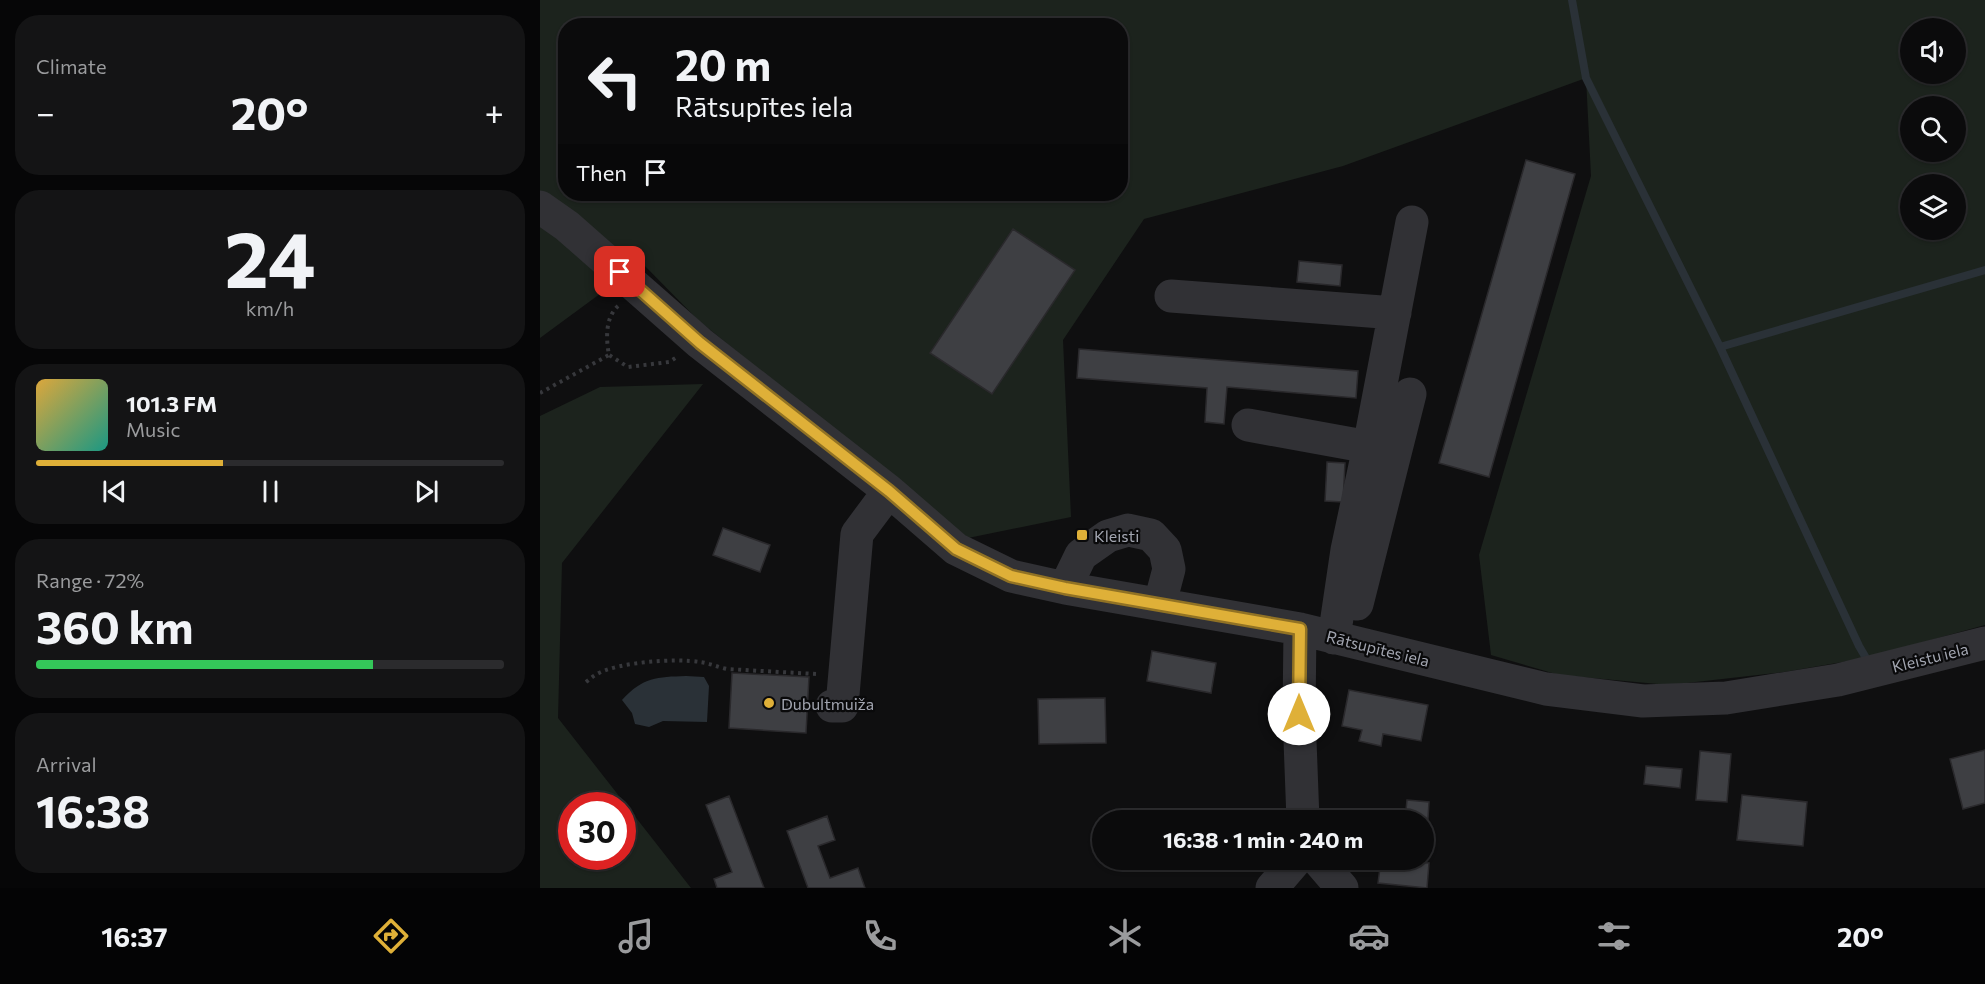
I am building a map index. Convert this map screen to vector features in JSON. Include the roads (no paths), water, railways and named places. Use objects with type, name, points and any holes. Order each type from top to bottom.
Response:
[{"type":"street","name":"Rātsupītes iela","points":[[540,207],[567,226],[700,343],[889,491],[956,549],[1011,576],[1065,588],[1300,629],[1546,689],[1643,701],[1726,698],[1838,680],[1876,671]]},
{"type":"street","points":[[1340,639],[1347,550],[1412,222]]},
{"type":"street","points":[[1171,296],[1395,313]]},
{"type":"street","points":[[1340,639],[1360,595],[1410,394]]},
{"type":"street","points":[[1248,425],[1369,447]]},
{"type":"street","points":[[838,691],[857,534],[889,491]]},
{"type":"street","points":[[1065,588],[1082,555],[1108,536],[1128,530],[1151,535],[1165,550],[1169,569],[1160,603]]},
{"type":"street","points":[[1300,629],[1299,714],[1303,810]]},
{"type":"street","name":"Kleistu iela","points":[[1876,671],[1985,643]]},
{"type":"street","points":[[1272,888],[1287,870]]},
{"type":"street","points":[[1326,870],[1341,888]]},
{"type":"waterway","points":[[1572,0],[1586,78],[1720,347],[1866,658]]},
{"type":"waterway","points":[[1720,347],[1985,270]]},
{"type":"place","name":"Kleisti","points":[[1082,535]]},
{"type":"place","name":"Dubultmuiža","points":[[769,703]]}]
